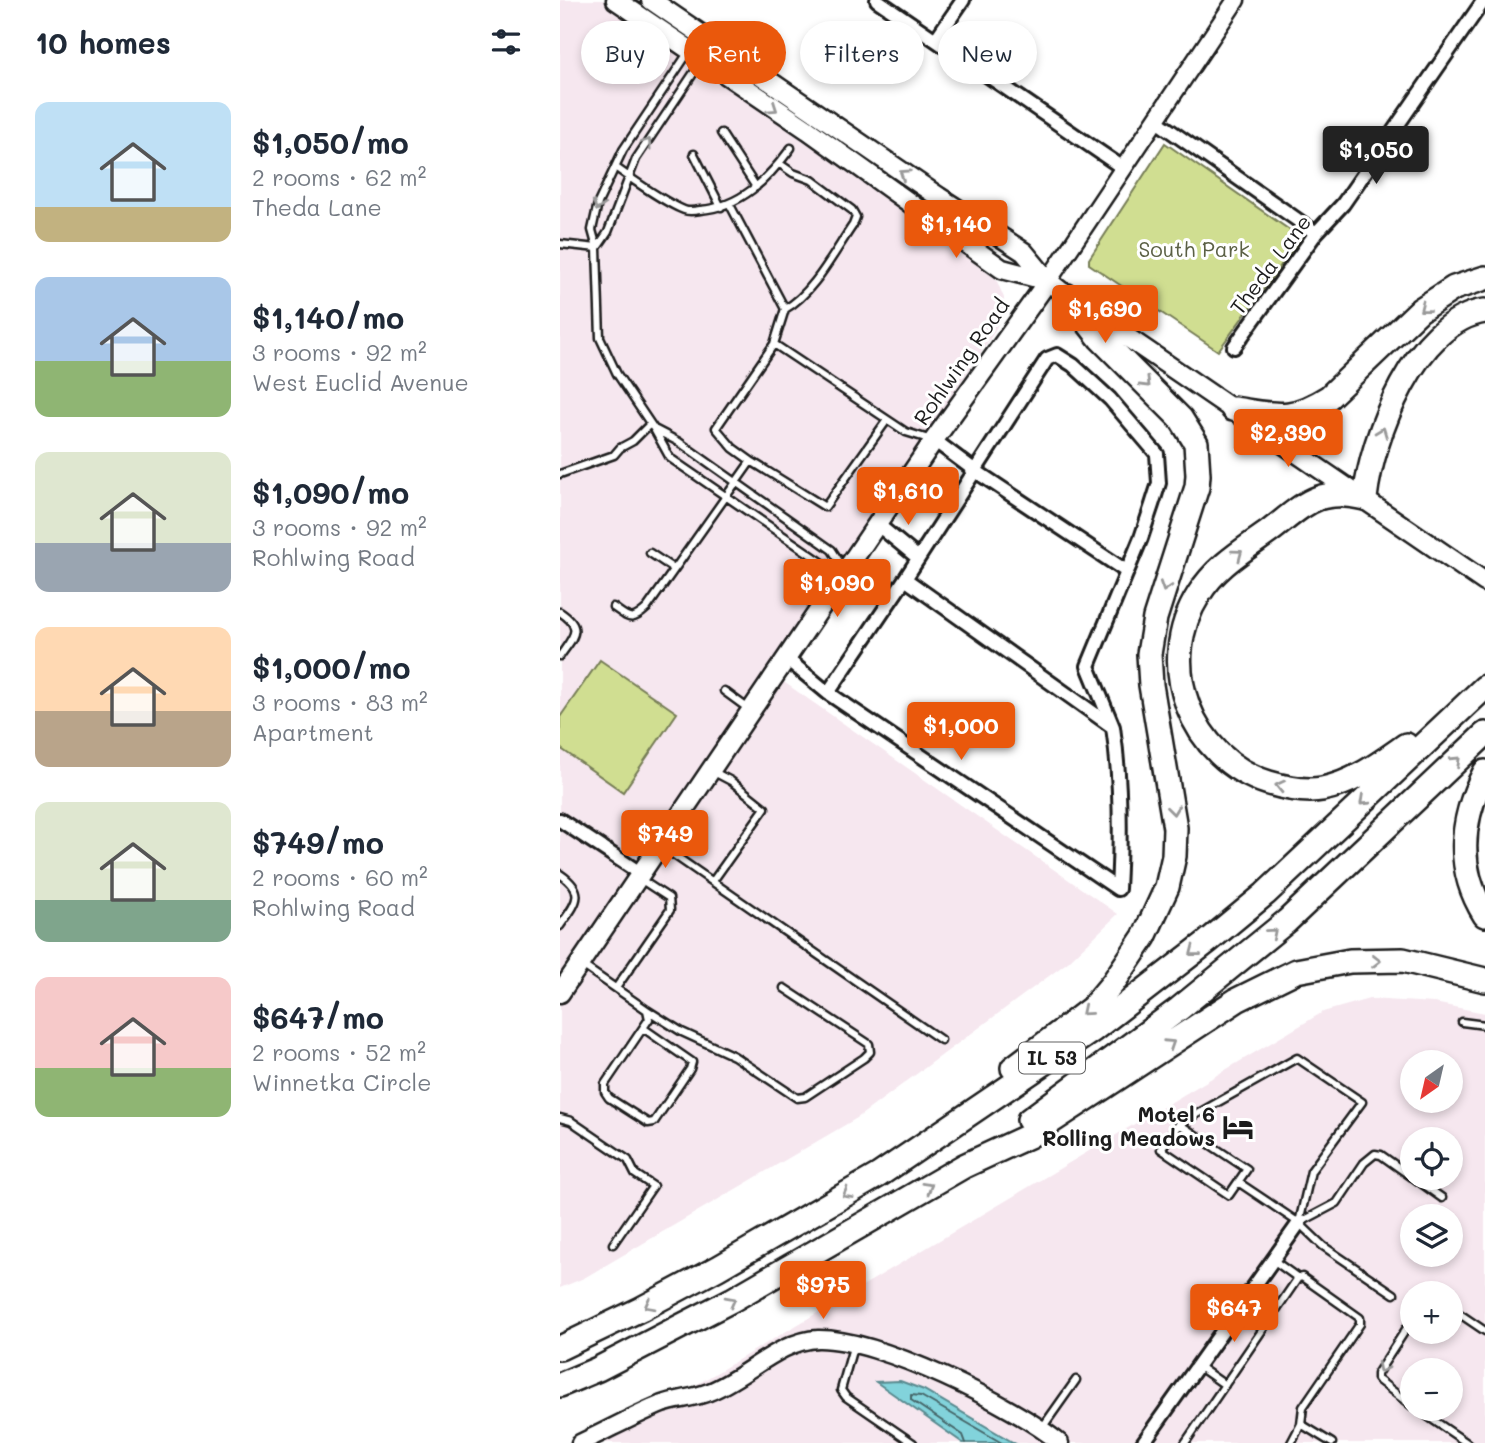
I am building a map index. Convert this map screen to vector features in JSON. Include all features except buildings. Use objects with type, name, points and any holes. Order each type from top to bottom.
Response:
[{"type":"highway","points":[[1233,409],[1296,415],[1314,406],[1329,397],[1420,310],[1454,288],[1485,278]]},
{"type":"highway","points":[[879,1175],[918,1136],[1092,1008],[1113,983],[1144,937],[1162,902],[1171,869],[1175,841],[1174,813],[1151,685],[1149,654],[1155,618],[1197,486],[1199,475],[1196,443],[1181,419],[1100,338],[1067,296]]},
{"type":"highway","points":[[1485,311],[1474,312],[1449,327],[1423,349],[1411,367],[1374,452],[1367,475],[1365,498],[1328,494],[1310,501],[1226,564],[1199,593],[1185,622],[1179,667],[1185,704],[1203,737],[1215,751],[1231,765],[1261,781],[1302,790],[1321,789],[1344,783],[1370,770],[1413,740],[1448,707],[1485,684]]},
{"type":"highway","name":"IL 53","points":[[560,1348],[718,1268],[879,1175],[1093,1030],[1265,894],[1485,684]]},
{"type":"highway","name":"IL 53","points":[[560,1385],[598,1369],[732,1300],[964,1166],[1117,1056],[1239,961],[1287,920],[1485,734]]},
{"type":"highway","points":[[1485,772],[1468,810],[1463,851],[1468,881],[1485,915]]},
{"type":"highway","points":[[964,1166],[1029,1136],[1237,1000],[1296,971],[1350,961],[1403,960],[1485,980]]},
{"type":"main road","points":[[616,0],[684,48]]},
{"type":"main road","points":[[650,0],[684,23]]},
{"type":"main road","points":[[738,84],[1002,269],[1048,281]]},
{"type":"main road","points":[[773,84],[1024,253],[1048,281],[1067,296],[1485,582]]},
{"type":"main road","name":"Rohlwing Road","points":[[560,993],[934,440],[1048,281]]},
{"type":"street","points":[[877,0],[1123,168]]},
{"type":"street","points":[[936,39],[963,0]]},
{"type":"street","name":"Rohlwing Road","points":[[1048,281],[1236,0]]},
{"type":"street","name":"Theda Lane","points":[[1234,347],[1316,233],[1343,204],[1485,0]]},
{"type":"street","points":[[1155,120],[1316,233]]},
{"type":"street","points":[[787,659],[828,693],[1118,888],[1119,785],[1113,727],[1088,666],[1141,538],[1159,484],[1157,454],[1110,399],[1073,365],[1057,355],[1047,359],[828,693]]},
{"type":"street","points":[[934,440],[974,471],[1126,571]]},
{"type":"street","points":[[877,524],[917,557]]},
{"type":"street","points":[[905,579],[1113,727]]},
{"type":"street","points":[[560,820],[638,875]]},
{"type":"street","points":[[1143,1443],[1299,1223]]},
{"type":"street","points":[[580,1443],[664,1404],[710,1392],[798,1343],[819,1339],[893,1355],[1003,1405],[1042,1428],[1060,1443]]},
{"type":"lane","points":[[684,71],[623,150],[598,203],[592,230],[597,248],[600,338],[617,374],[670,458],[823,563],[846,572]]},
{"type":"lane","points":[[597,248],[608,232],[636,159],[684,77]]},
{"type":"lane","points":[[721,134],[756,187]]},
{"type":"lane","points":[[615,167],[687,211],[725,205],[742,197],[772,174],[792,148]]},
{"type":"lane","points":[[694,154],[785,309]]},
{"type":"lane","points":[[780,164],[793,173],[812,180],[852,210],[856,217],[802,297],[785,309],[774,344],[716,428],[733,448],[825,507],[887,419]]},
{"type":"lane","points":[[560,244],[597,248]]},
{"type":"lane","points":[[774,344],[906,432],[934,440]]},
{"type":"lane","points":[[560,474],[614,455],[652,427]]},
{"type":"lane","points":[[652,427],[679,442],[832,550],[846,572]]},
{"type":"lane","points":[[613,607],[629,618],[637,618],[647,608],[751,461]]},
{"type":"lane","points":[[650,553],[674,569]]},
{"type":"lane","points":[[560,612],[572,620],[576,627],[574,635],[560,656]]},
{"type":"lane","points":[[724,691],[751,711]]},
{"type":"lane","points":[[710,770],[731,781],[765,808],[713,881]]},
{"type":"lane","points":[[660,845],[941,1040]]},
{"type":"lane","points":[[560,874],[571,882],[577,900],[560,926]]},
{"type":"lane","points":[[615,988],[670,910],[669,898],[638,875]]},
{"type":"lane","points":[[580,964],[682,1032],[734,1056],[797,1098],[805,1097],[864,1058],[870,1052],[869,1044],[784,988]]},
{"type":"lane","points":[[643,1028],[692,1062],[654,1122],[648,1123],[609,1098],[605,1092],[605,1084],[649,1019],[647,1010]]},
{"type":"lane","points":[[1462,1022],[1485,1024]]},
{"type":"lane","points":[[1179,1124],[1247,1169],[1229,1195],[1161,1149],[1179,1124],[1297,1058],[1362,1102],[1311,1171],[1299,1223]]},
{"type":"lane","points":[[560,1118],[571,1121],[628,1160],[635,1174],[653,1186],[613,1244]]},
{"type":"lane","points":[[1299,1223],[1337,1203],[1364,1163],[1375,1154],[1400,1168]]},
{"type":"lane","points":[[1238,1182],[1299,1223],[1323,1247],[1394,1294]]},
{"type":"lane","points":[[1431,1190],[1442,1198]]},
{"type":"lane","points":[[1273,1260],[1360,1318],[1360,1324],[1303,1407],[1301,1424],[1292,1443]]},
{"type":"lane","points":[[1185,1443],[1298,1278]]},
{"type":"lane","points":[[1463,1316],[1485,1331]]},
{"type":"lane","points":[[1400,1339],[1377,1374],[1377,1380],[1400,1397]]},
{"type":"lane","points":[[854,1345],[841,1390],[913,1443]]},
{"type":"lane","points":[[1198,1366],[1225,1385]]},
{"type":"lane","points":[[1042,1428],[1076,1380]]},
{"type":"lane","points":[[1435,1421],[1467,1443]]},
{"type":"lane","points":[[1301,1424],[1332,1443]]},
{"type":"shaded area","points":[[560,0],[603,0],[634,21],[581,21],[581,84],[670,84],[670,45],[684,54],[684,84],[728,84],[841,160],[932,233],[996,279],[1004,298],[1003,314],[992,336],[560,976]]},
{"type":"shaded area","points":[[775,676],[1118,914],[1068,962],[857,1118],[584,1278],[560,1288],[560,993]]},
{"type":"shaded area","points":[[1369,999],[1434,1003],[1485,1013],[1485,1443],[580,1443],[664,1404],[1323,1012]]},
{"type":"green space","name":"South Park","points":[[1165,143],[1301,238],[1218,351],[1089,264],[1089,259]]},
{"type":"green space","points":[[600,660],[677,713],[623,792],[560,748],[560,717]]},
{"type":"water","points":[[900,1381],[924,1390],[1014,1443],[963,1443],[876,1382]]},
{"type":"place","name":"Motel 6 Rolling Meadows","points":[[1238,1127]]}]
